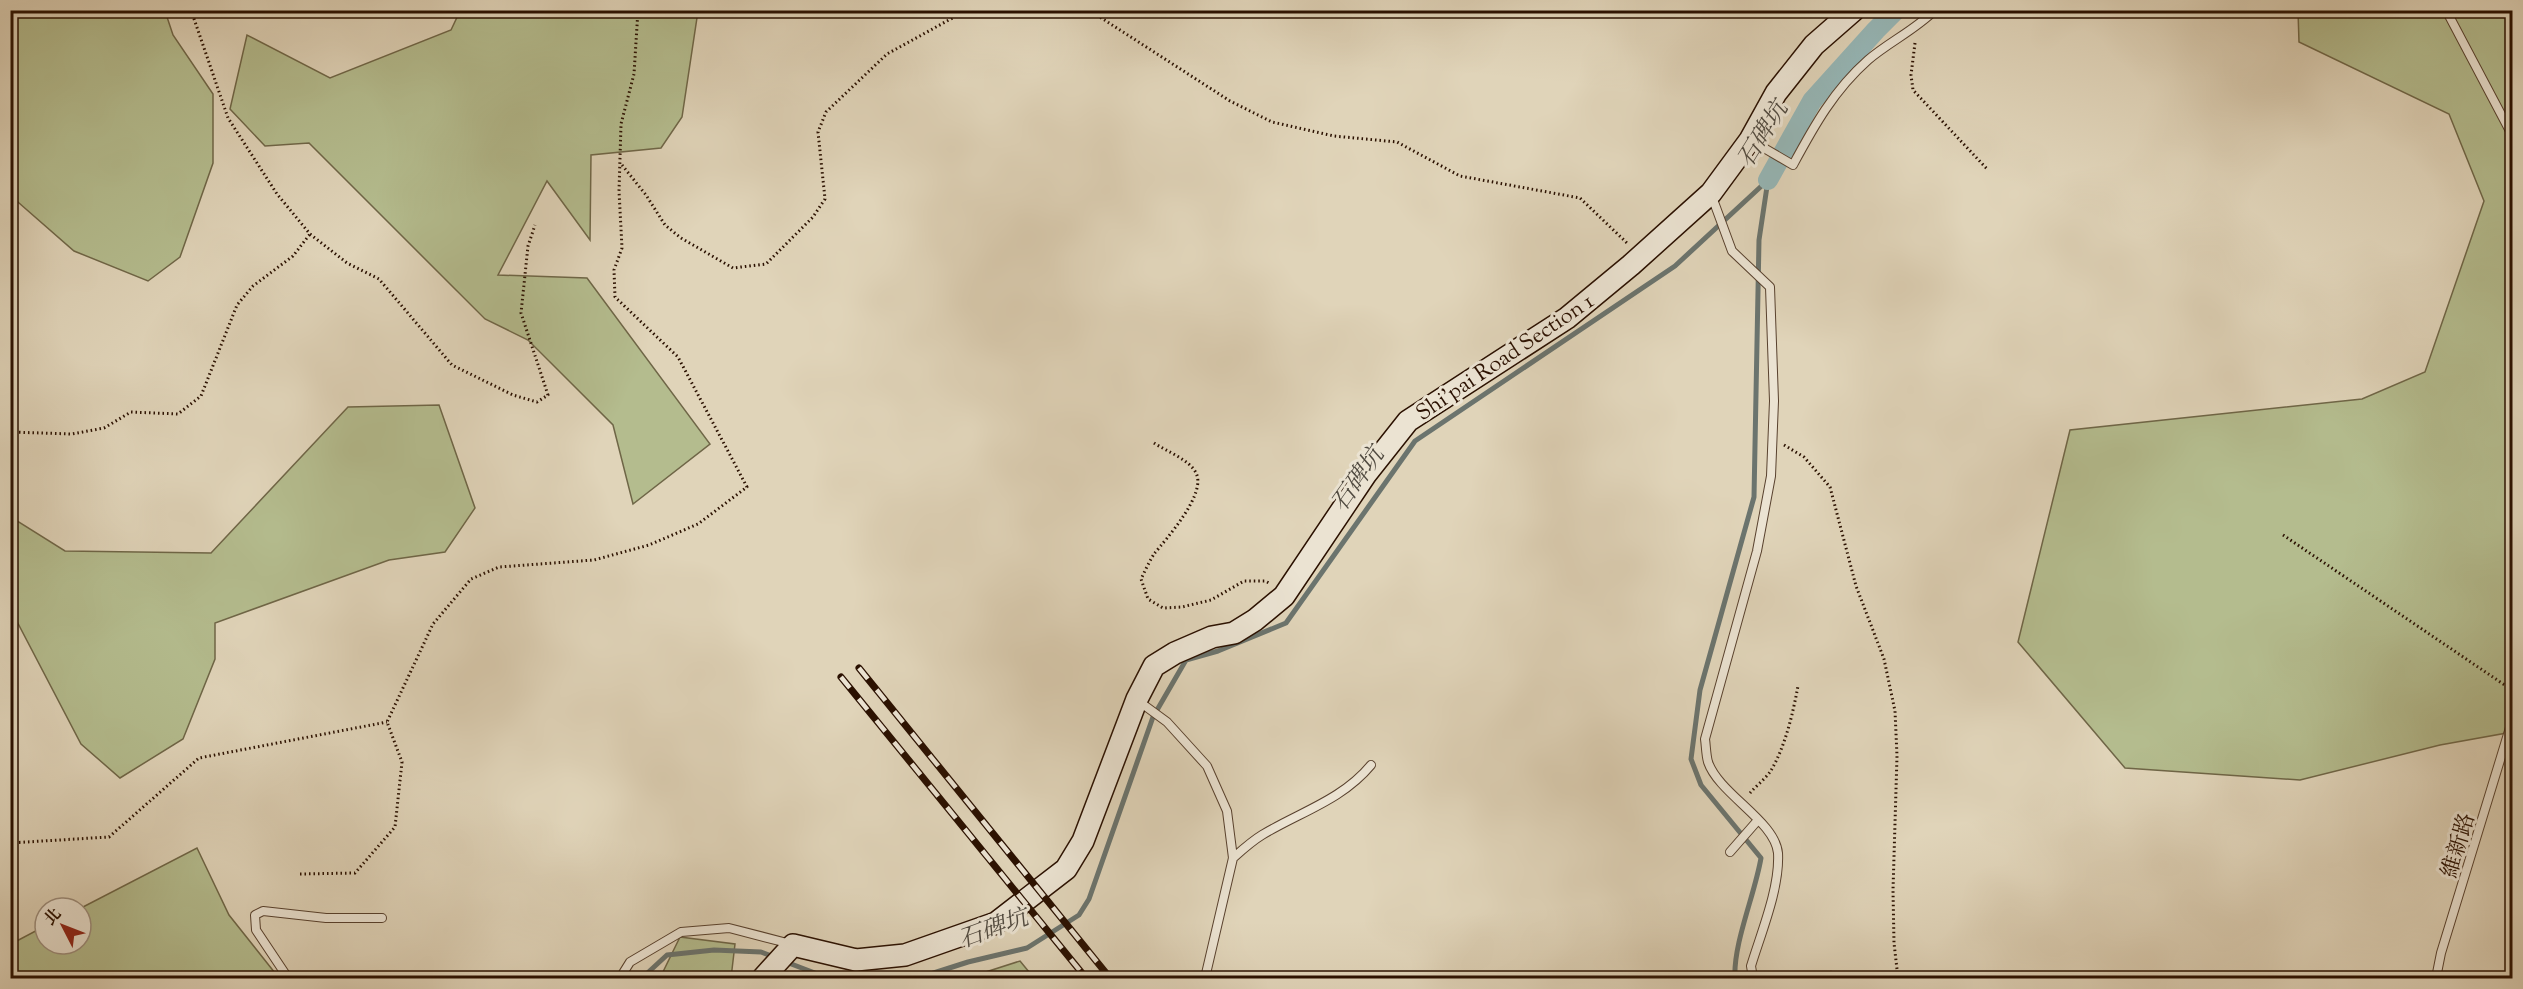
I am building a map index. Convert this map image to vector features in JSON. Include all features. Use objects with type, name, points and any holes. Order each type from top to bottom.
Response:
[{"type":"street","name":"Shi'pai Road Section 1","points":[[793,945],[856,960],[874,960],[905,955],[996,923],[1065,870],[1083,840],[1137,699],[1154,666],[1175,652],[1212,638],[1234,633],[1256,620],[1284,596],[1366,474],[1408,420],[1566,318],[1641,257],[1711,193],[1750,140],[1776,93],[1814,45],[1854,10]]},
{"type":"street","points":[[763,978],[793,945]]},
{"type":"lane","points":[[1750,140],[1793,165],[1835,93],[1869,59],[1917,26],[1935,10]]},
{"type":"lane","points":[[2446,10],[2512,135]]},
{"type":"lane","points":[[1711,193],[1732,251],[1770,287],[1774,401],[1771,476],[1757,551],[1706,739],[1708,763],[1741,803],[1772,835],[1778,852],[1774,888],[1751,966],[1753,978]]},
{"type":"lane","points":[[1137,699],[1167,722],[1207,766],[1227,811],[1233,858],[1205,978]]},
{"type":"lane","name":"維新路","points":[[2436,978],[2441,953],[2512,721]]},
{"type":"lane","points":[[1233,858],[1261,836],[1342,793],[1371,765]]},
{"type":"lane","points":[[1730,852],[1758,820]]},
{"type":"lane","points":[[288,978],[256,930],[255,915],[263,911],[326,918],[382,918]]},
{"type":"lane","points":[[620,978],[630,962],[681,932],[729,928],[793,945]]},
{"type":"path","points":[[191,10],[228,118],[277,194],[310,234],[347,263],[379,279],[452,365],[513,395],[537,402],[548,395],[521,313],[528,246],[535,225]]},
{"type":"path","points":[[300,874],[355,873],[395,827],[402,762],[387,722],[434,624],[471,579],[499,567],[594,560],[649,545],[698,524],[747,487],[678,357],[615,297],[614,270],[622,248],[619,191],[621,124],[634,74],[638,10]]},
{"type":"path","points":[[620,164],[646,195],[665,225],[681,238],[733,268],[766,264],[813,217],[825,199],[818,132],[826,112],[887,54],[968,10]]},
{"type":"path","points":[[1089,10],[1230,101],[1272,122],[1334,136],[1397,142],[1460,176],[1580,198],[1641,257]]},
{"type":"path","points":[[1917,26],[1911,75],[1913,90],[1988,170]]},
{"type":"path","points":[[10,432],[72,434],[104,428],[131,412],[178,414],[201,396],[237,305],[253,286],[293,256],[310,234]]},
{"type":"path","points":[[1772,437],[1804,457],[1830,487],[1856,586],[1884,659],[1895,711],[1897,756],[1893,890],[1894,943],[1898,978]]},
{"type":"path","points":[[1154,443],[1185,462],[1196,473],[1198,483],[1183,519],[1153,556],[1141,579],[1148,599],[1163,608],[1182,607],[1211,600],[1244,581],[1265,581],[1284,596]]},
{"type":"path","points":[[2283,535],[2512,690]]},
{"type":"path","points":[[1741,803],[1770,772],[1794,709],[1798,686]]},
{"type":"path","points":[[10,843],[109,837],[199,758],[387,722]]},
{"type":"path","points":[[1818,978],[1834,971]]},
{"type":"green space","points":[[11,10],[165,11],[173,35],[213,94],[213,163],[180,257],[148,281],[74,251],[11,196]]},
{"type":"green space","points":[[460,11],[698,11],[682,117],[661,148],[591,155],[590,240],[547,181],[498,275],[587,278],[710,444],[633,504],[613,425],[528,340],[485,319],[309,143],[265,146],[230,109],[247,35],[330,78],[451,30]]},
{"type":"green space","points":[[2298,11],[2512,11],[2512,732],[2440,745],[2300,780],[2125,768],[2018,642],[2070,430],[2362,399],[2425,372],[2484,201],[2449,114],[2299,42]]},
{"type":"green space","points":[[439,405],[475,508],[445,552],[389,560],[215,623],[215,659],[183,739],[120,778],[81,744],[11,610],[11,517],[65,551],[211,553],[348,407]]},
{"type":"green space","points":[[197,848],[229,915],[279,978],[11,978],[11,944],[33,932],[33,956],[93,956],[93,902]]},
{"type":"green space","points":[[680,937],[735,944],[731,978],[660,978]]},
{"type":"green space","points":[[1020,961],[1034,978],[967,978]]},
{"type":"waterway","name":"石碑坑","points":[[1768,180],[1812,101],[1896,10]]},
{"type":"waterway","name":"石碑坑","points":[[918,978],[968,962],[1027,948],[1079,915],[1089,899],[1153,717],[1186,660],[1218,651],[1286,623],[1415,441],[1675,266],[1768,180]]},
{"type":"waterway","points":[[1735,978],[1737,950],[1761,858],[1701,785],[1691,759],[1700,690],[1754,497],[1759,240],[1768,180]]},
{"type":"waterway","name":"石碑坑","points":[[642,978],[667,955],[714,950],[761,952],[774,957]]},
{"type":"waterway","name":"石碑坑","points":[[786,962],[828,978]]},
{"type":"railway","points":[[859,668],[1110,978]]},
{"type":"railway","points":[[841,677],[1086,978]]}]
